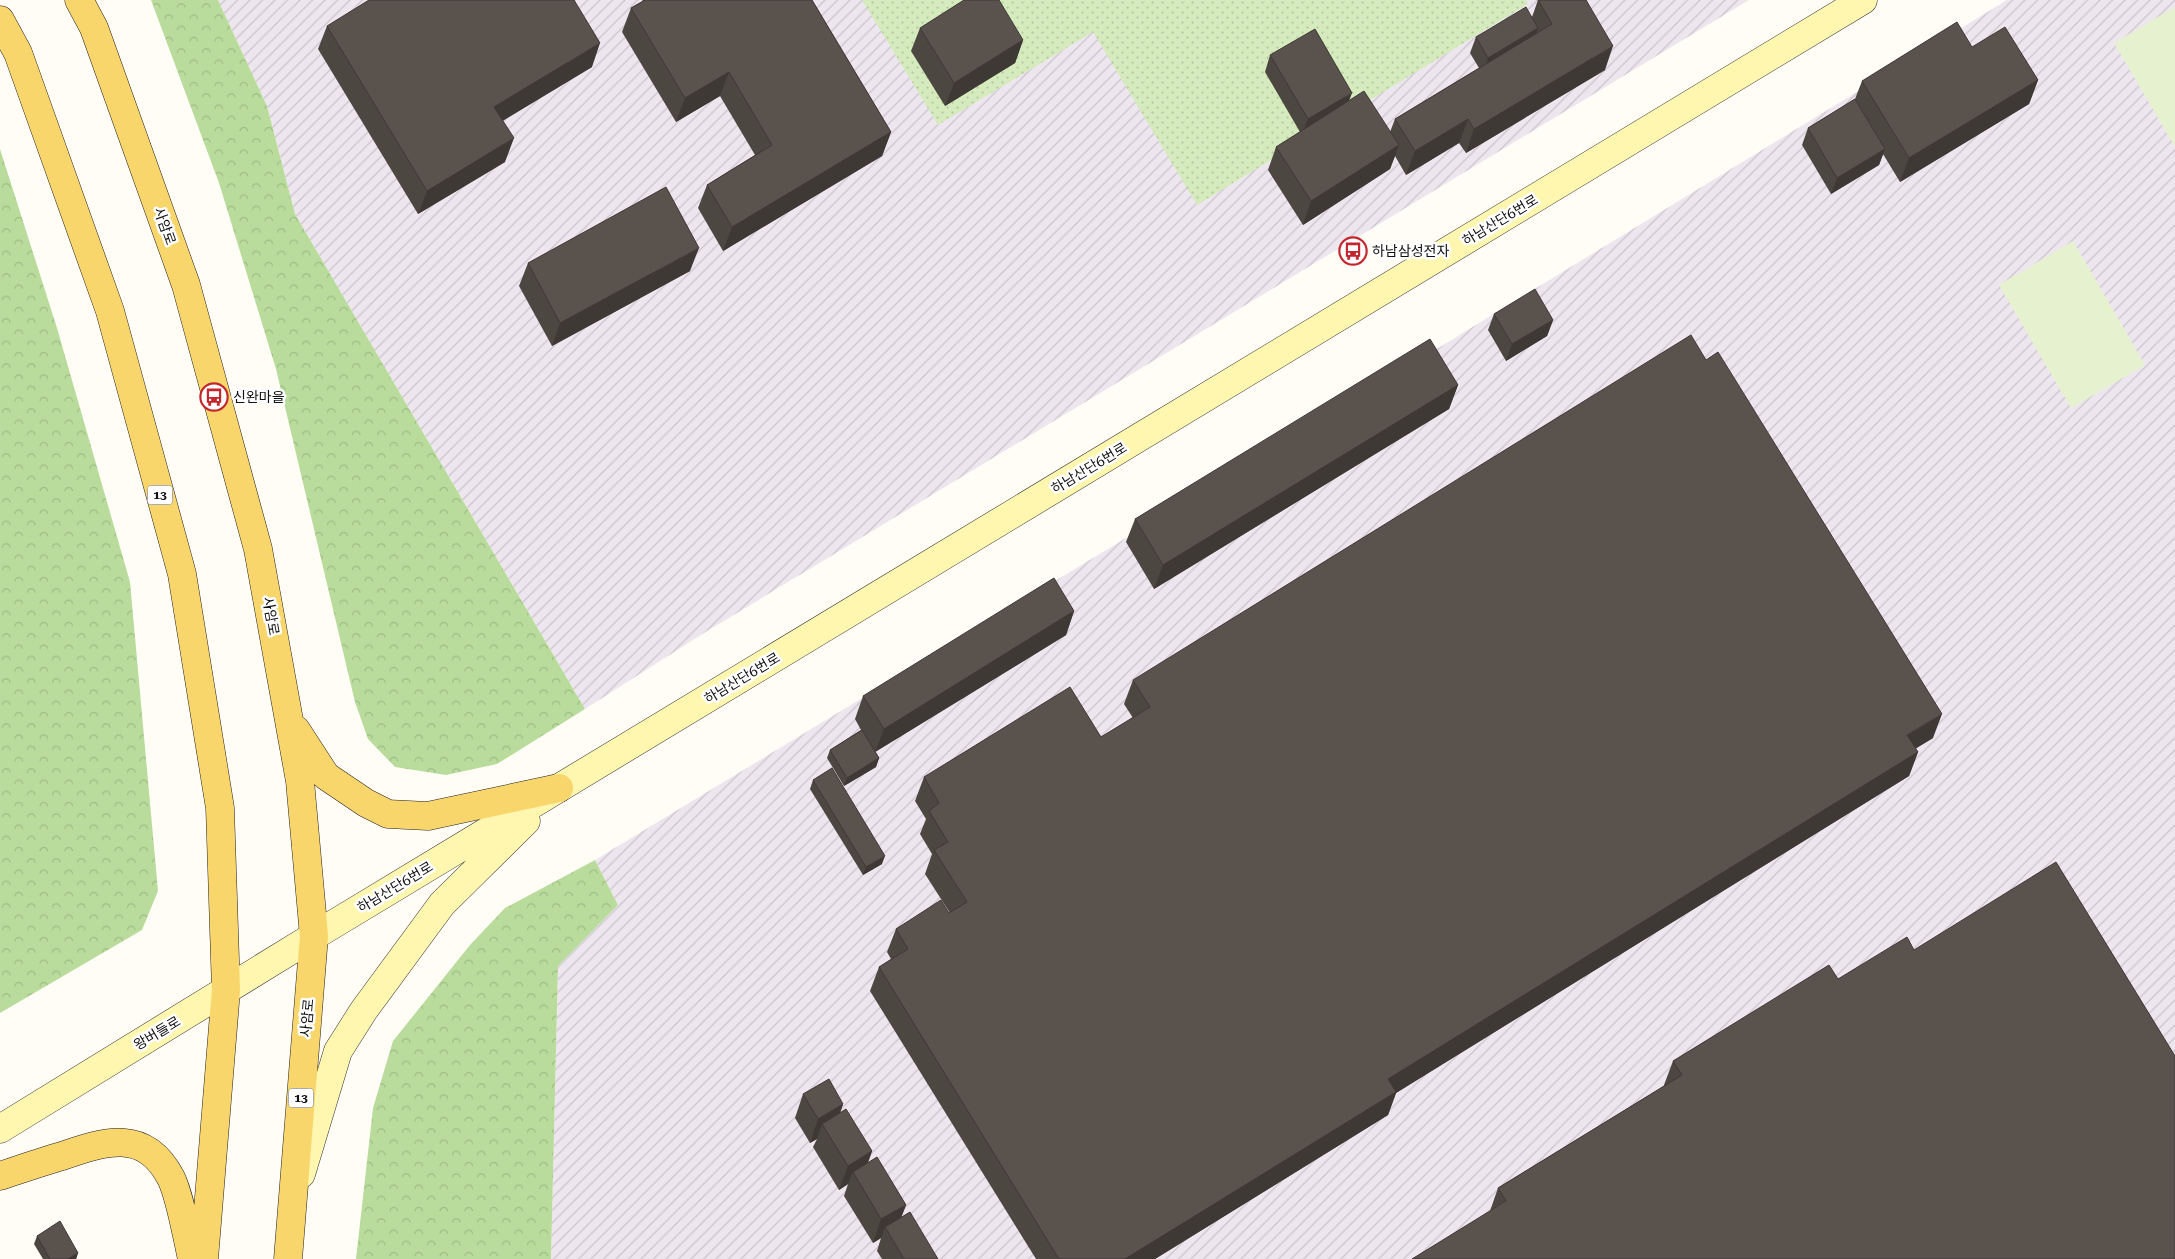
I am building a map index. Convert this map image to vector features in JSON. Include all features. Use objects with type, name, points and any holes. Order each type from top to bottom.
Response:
[{"type":"main road","name":"사암로","points":[[79,0],[94,28],[186,285],[258,549],[290,720],[300,781],[314,936],[288,1259]]},
{"type":"main road","name":"13","points":[[0,20],[18,53],[110,311],[182,574],[220,808],[226,990],[204,1259]]},
{"type":"main road","points":[[290,720],[326,776],[366,803],[388,814],[428,816],[559,788]]},
{"type":"main road","points":[[0,1176],[94,1145],[113,1141],[128,1142],[142,1147],[155,1156],[172,1180],[192,1259]]},
{"type":"street","name":"하남산단6번로","points":[[314,936],[1863,0]]},
{"type":"street","points":[[292,1202],[338,1051],[364,1010],[442,904],[559,788]]},
{"type":"street","name":"왕버들로","points":[[0,1129],[314,936]]},
{"type":"shaded area","points":[[218,0],[1749,0],[704,633],[585,709],[295,214],[267,106]]},
{"type":"shaded area","points":[[2007,0],[2175,0],[2175,1259],[551,1259],[558,966],[618,905],[595,860],[1355,399]]},
{"type":"green space","points":[[151,0],[218,0],[267,106],[295,214],[585,709],[497,764],[446,775],[395,767],[368,739],[355,702],[276,369],[219,183]]},
{"type":"green space","points":[[862,0],[1526,0],[1528,4],[1197,205],[1093,32],[938,125]]},
{"type":"green space","points":[[2175,7],[2175,147],[2114,43]]},
{"type":"green space","points":[[0,149],[57,328],[130,582],[158,891],[142,930],[0,1013]]},
{"type":"green space","points":[[2073,241],[2145,365],[2071,408],[1999,285]]},
{"type":"green space","points":[[595,860],[618,905],[558,966],[551,1259],[356,1259],[373,1108],[393,1041],[470,945],[505,908]]},
{"type":"building","points":[[369,0],[574,0],[600,43],[494,107],[514,138],[427,191],[327,26]]},
{"type":"building","points":[[645,0],[812,0],[891,132],[732,227],[707,185],[772,145],[729,72],[685,98],[631,8]]},
{"type":"building","points":[[964,0],[999,0],[1023,40],[954,83],[920,28]]},
{"type":"building","points":[[1538,0],[1586,0],[1613,46],[1474,129],[1468,119],[1415,151],[1395,119],[1552,24]]},
{"type":"building","points":[[1526,7],[1538,28],[1488,58],[1476,37]]},
{"type":"building","points":[[1957,22],[1972,47],[2005,27],[2038,80],[1909,158],[1862,81]]},
{"type":"building","points":[[1315,29],[1352,93],[1308,119],[1270,55]]},
{"type":"building","points":[[1364,91],[1399,145],[1311,201],[1276,147]]},
{"type":"building","points":[[1855,99],[1885,149],[1837,178],[1808,128]]},
{"type":"building","points":[[666,187],[699,248],[560,323],[528,263]]},
{"type":"building","points":[[1535,289],[1553,320],[1512,344],[1494,314]]},
{"type":"building","points":[[1691,335],[1706,360],[1718,352],[1942,714],[1907,735],[1918,752],[1388,1079],[1396,1092],[1125,1259],[1059,1259],[879,967],[908,949],[896,929],[941,900],[949,913],[967,902],[934,850],[948,842],[929,811],[939,803],[924,777],[1070,687],[1101,737],[1150,707],[1133,680]]},
{"type":"building","points":[[1430,339],[1458,385],[1163,565],[1135,519]]},
{"type":"building","points":[[1054,578],[1074,611],[884,729],[863,696]]},
{"type":"building","points":[[862,730],[879,758],[847,778],[830,750]]},
{"type":"building","points":[[832,768],[885,856],[866,867],[813,780]]},
{"type":"building","points":[[2056,862],[2175,1056],[2175,1259],[1412,1259],[1506,1201],[1498,1188],[1682,1075],[1673,1061],[1829,965],[1838,979],[1907,937],[1914,950]]},
{"type":"building","points":[[829,1079],[843,1104],[818,1119],[803,1094]]},
{"type":"building","points":[[846,1109],[872,1151],[848,1166],[822,1124]]},
{"type":"building","points":[[877,1157],[906,1205],[881,1219],[853,1172]]},
{"type":"building","points":[[910,1212],[938,1259],[904,1259],[885,1227]]},
{"type":"building","points":[[60,1221],[78,1253],[68,1259],[50,1259],[37,1236]]},
{"type":"place","name":"하남삼성전자","points":[[1353,251]]},
{"type":"place","name":"신완마을","points":[[214,397]]}]
